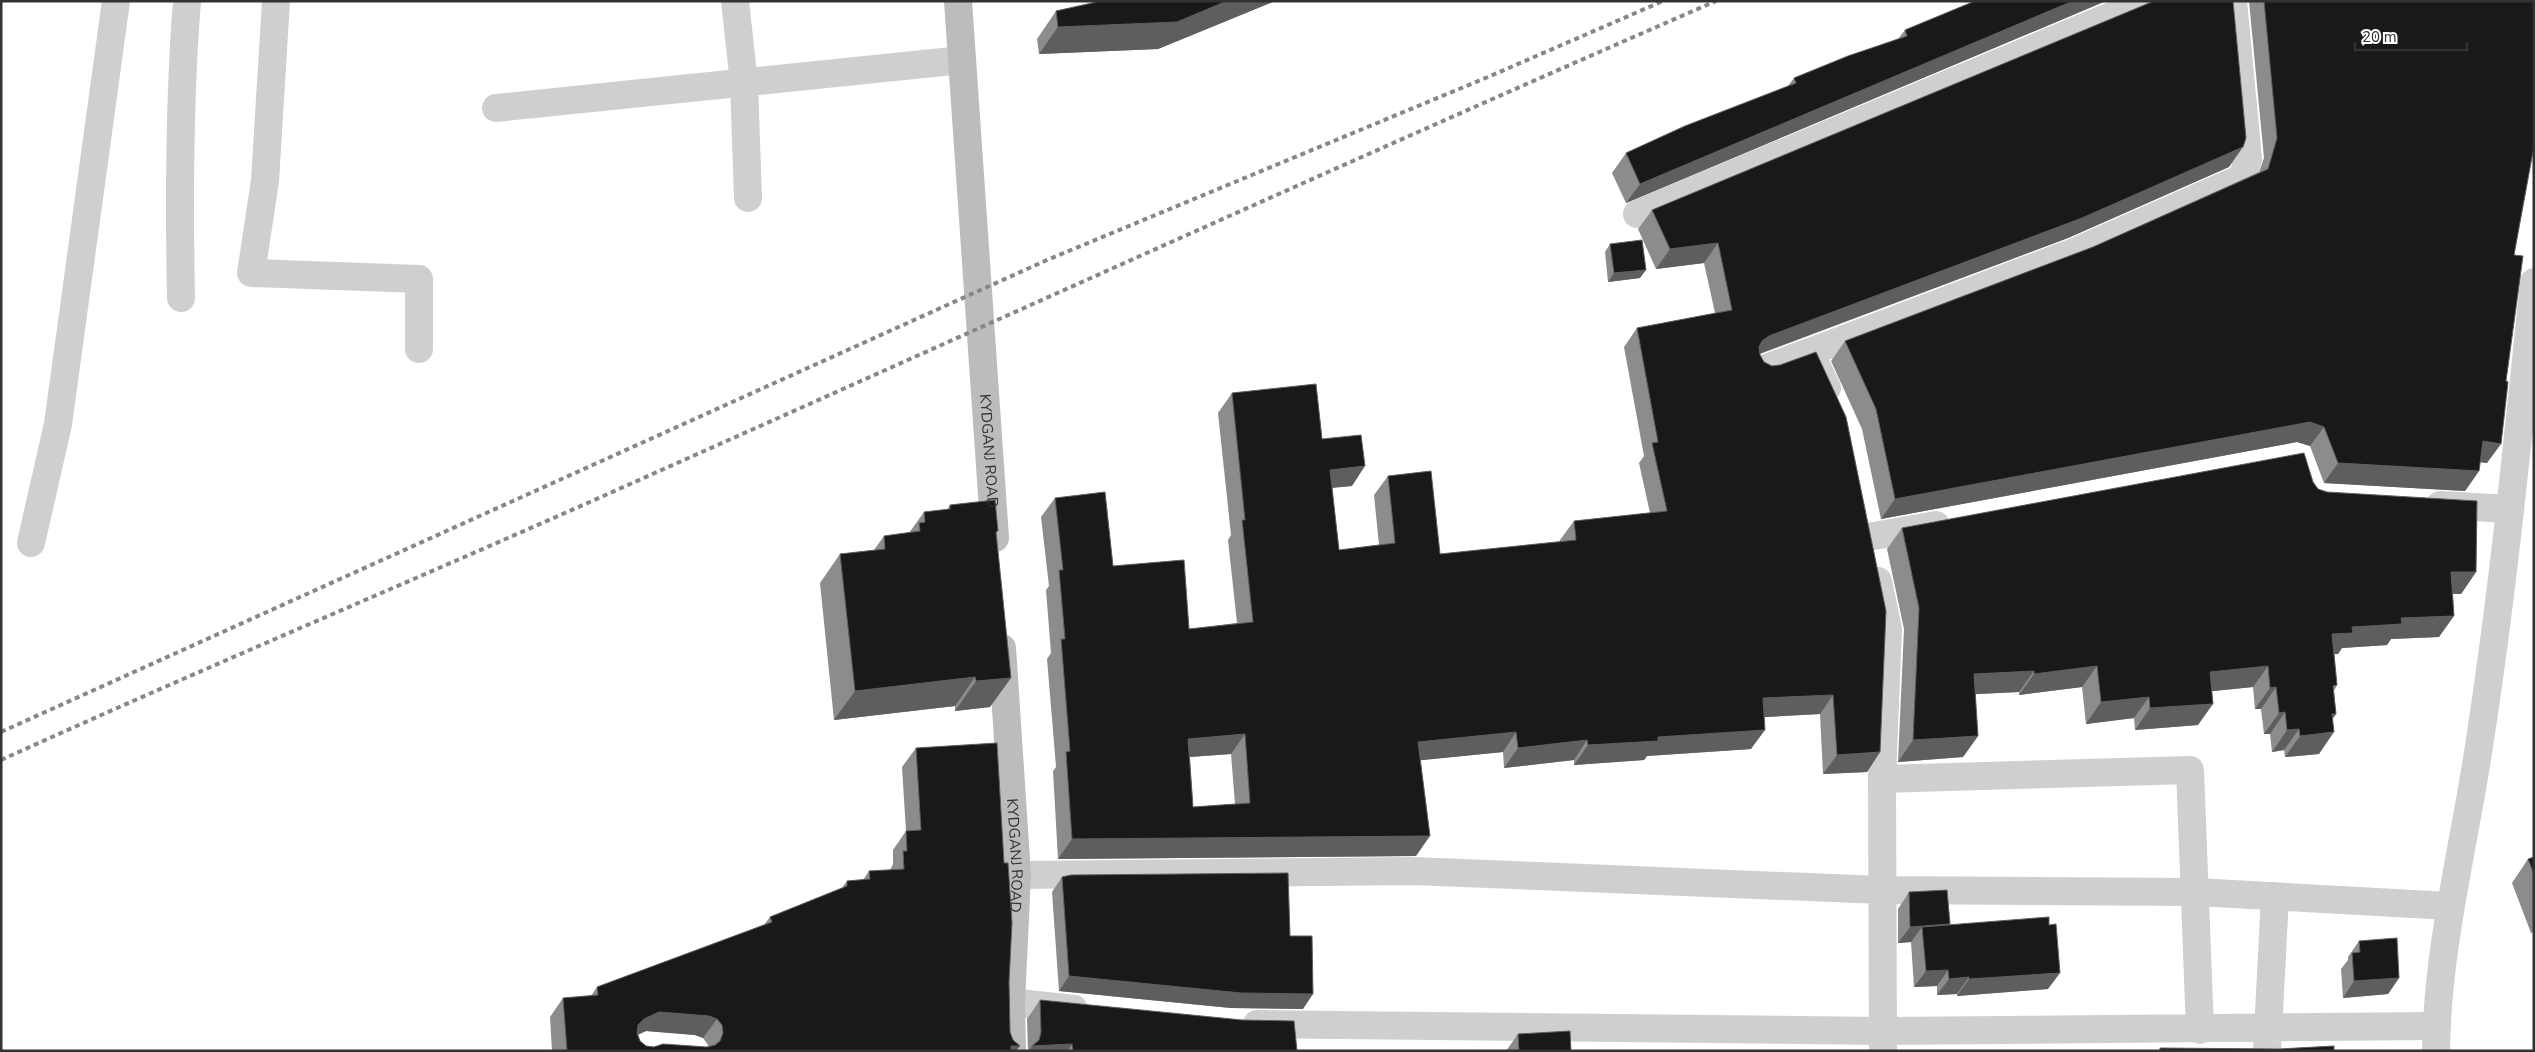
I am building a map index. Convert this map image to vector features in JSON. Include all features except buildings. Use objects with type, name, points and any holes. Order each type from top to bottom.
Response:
[{"type":"main road","name":"KYDGANJ ROAD","points":[[958,1],[997,568]]},
{"type":"main road","name":"KYDGANJ ROAD","points":[[1001,627],[1017,875],[1011,1002],[1012,1051]]},
{"type":"street","points":[[31,543],[58,424],[116,1]]},
{"type":"street","points":[[181,298],[179,183],[182,68],[187,1]]},
{"type":"street","points":[[276,1],[265,181],[251,273],[420,279],[419,349]]},
{"type":"street","points":[[735,1],[744,83],[748,198]]},
{"type":"street","points":[[1637,214],[2147,1]]},
{"type":"street","points":[[1761,370],[2074,252],[2242,178],[2248,159],[2233,1]]},
{"type":"street","points":[[496,108],[962,60]]},
{"type":"street","points":[[1230,1024],[1883,1041],[2121,1040],[2200,1030],[2267,1040],[2436,1038],[2450,906],[2479,747],[2510,509],[2534,282]]},
{"type":"street","points":[[1810,352],[1838,414]]},
{"type":"street","points":[[2412,504],[2510,509]]},
{"type":"street","points":[[1862,509],[1888,629],[1882,779],[1883,1041]]},
{"type":"street","points":[[1868,538],[1956,521]]},
{"type":"street","points":[[1882,779],[2190,770],[2200,1030]]},
{"type":"street","points":[[1017,875],[1413,871],[1881,890],[2196,892],[2450,906]]},
{"type":"street","points":[[2267,1040],[2275,896]]},
{"type":"street","points":[[1011,1002],[1099,1011]]},
{"type":"railway","points":[[1,732],[1047,260],[1488,77],[1663,1]]},
{"type":"railway","points":[[1,760],[575,508],[1318,176],[1716,1]]}]
